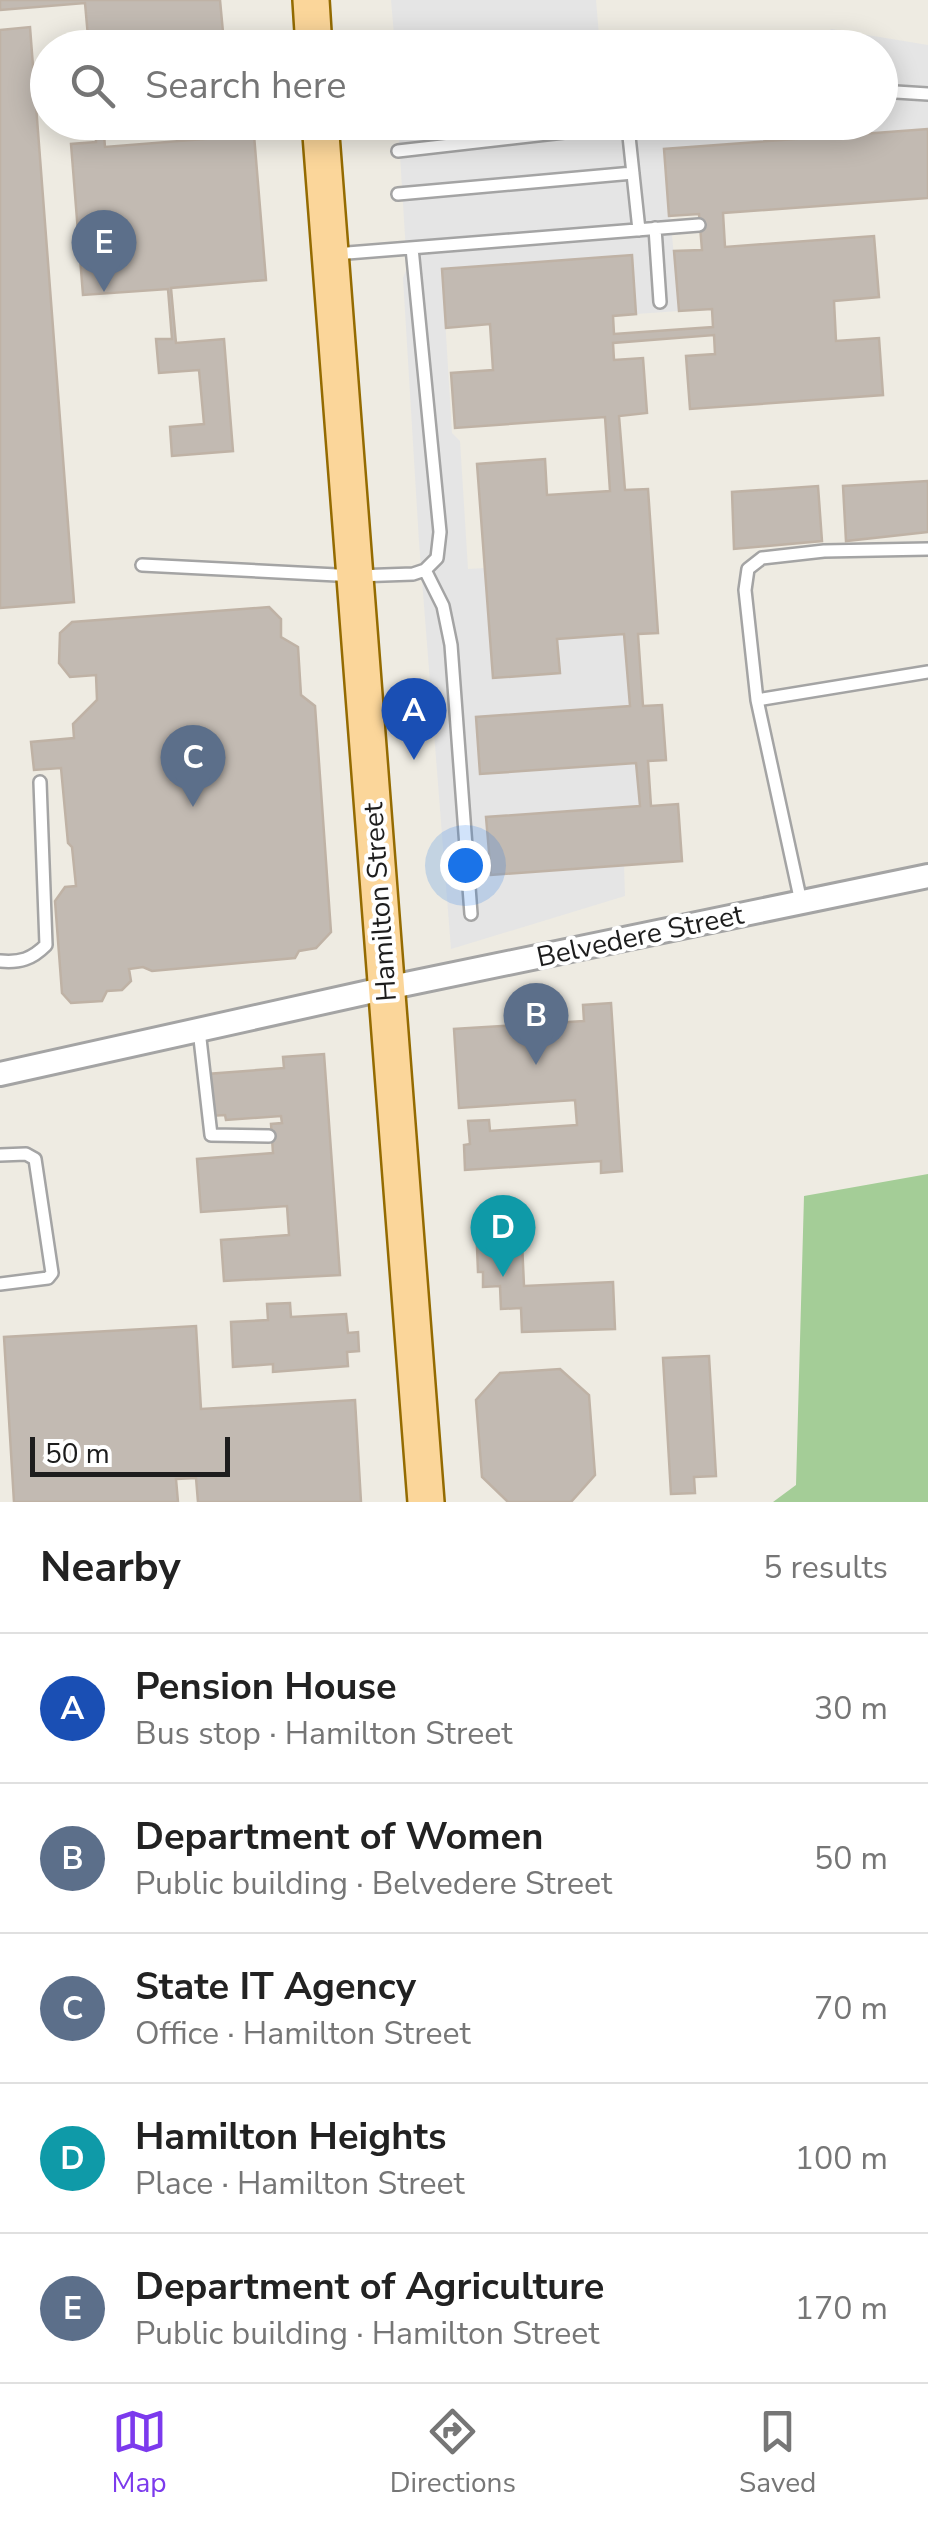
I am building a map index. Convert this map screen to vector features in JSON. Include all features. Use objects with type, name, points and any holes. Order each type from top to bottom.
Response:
[{"type":"main road","points":[[311,0],[313,30]]},
{"type":"main road","name":"Hamilton Street","points":[[321,140],[426,1502]]},
{"type":"street","name":"Belvedere Street","points":[[0,1074],[387,988],[928,876]]},
{"type":"lane","points":[[898,92],[928,94]]},
{"type":"lane","points":[[398,151],[503,140]]},
{"type":"lane","points":[[629,140],[639,230]]},
{"type":"lane","points":[[398,194],[633,173]]},
{"type":"lane","points":[[330,254],[699,225]]},
{"type":"lane","points":[[655,228],[660,302]]},
{"type":"lane","points":[[142,565],[356,576],[413,574],[426,570],[437,558],[440,532],[412,248]]},
{"type":"lane","points":[[801,902],[757,700],[744,590],[748,569],[762,558],[824,551],[928,549]]},
{"type":"lane","points":[[426,570],[443,606],[451,645],[471,914]]},
{"type":"lane","points":[[757,700],[928,672]]},
{"type":"lane","points":[[0,960],[22,961],[35,956],[46,945],[40,782]]},
{"type":"lane","points":[[199,1030],[211,1135],[268,1136]]},
{"type":"lane","points":[[0,1155],[26,1154],[35,1160],[52,1273],[48,1278],[0,1284]]},
{"type":"green space","points":[[928,1174],[928,1502],[773,1502],[796,1485],[804,1196]]},
{"type":"shaded area","points":[[391,0],[596,0],[599,30],[394,30]]},
{"type":"shaded area","points":[[898,40],[928,45],[928,129],[898,131]]},
{"type":"shaded area","points":[[399,140],[783,140],[664,149],[679,311],[636,314],[631,255],[442,269],[452,433],[460,441],[468,569],[485,568],[560,672],[557,639],[624,634],[630,706],[476,717],[480,774],[636,763],[640,806],[487,817],[491,875],[624,865],[625,896],[451,949],[419,542],[403,278],[407,268]]},
{"type":"building","points":[[0,0],[220,0],[223,30],[87,30],[85,3],[0,10]]},
{"type":"building","points":[[30,27],[30,140],[39,140],[74,602],[0,608],[0,30]]},
{"type":"building","points":[[928,129],[928,198],[723,213],[725,247],[874,236],[879,297],[834,301],[836,341],[879,338],[883,395],[690,409],[686,356],[715,354],[714,335],[613,343],[614,360],[643,358],[647,413],[619,416],[625,490],[648,489],[658,633],[638,634],[643,706],[662,705],[666,760],[648,761],[651,806],[678,804],[682,861],[491,875],[486,817],[640,806],[636,763],[480,774],[476,717],[630,706],[624,634],[557,639],[560,673],[493,678],[477,464],[545,459],[547,495],[610,491],[605,417],[455,428],[451,373],[493,370],[490,324],[446,328],[442,269],[632,255],[636,314],[613,316],[614,334],[713,327],[712,309],[679,311],[674,251],[702,250],[699,214],[669,216],[664,149],[783,140],[898,140],[898,131]]},
{"type":"building","points":[[104,140],[105,147],[254,140],[266,280],[171,288],[176,343],[224,339],[233,451],[172,456],[170,427],[204,424],[199,370],[159,373],[156,339],[172,339],[168,289],[83,295],[71,144]]},
{"type":"building","points":[[928,481],[928,532],[846,541],[843,486]]},
{"type":"building","points":[[818,486],[822,541],[734,549],[732,492]]},
{"type":"building","points":[[269,607],[281,619],[281,637],[298,647],[301,695],[315,706],[331,932],[316,948],[299,951],[295,958],[152,971],[143,967],[129,969],[131,981],[122,990],[107,991],[102,1001],[71,1003],[62,993],[55,901],[65,887],[76,886],[61,768],[34,770],[31,742],[74,738],[73,724],[97,700],[96,675],[70,677],[59,663],[60,633],[72,622]]},
{"type":"building","points":[[611,1003],[622,1171],[601,1173],[601,1161],[465,1170],[464,1145],[470,1144],[468,1121],[489,1120],[490,1131],[577,1125],[575,1100],[459,1108],[454,1029],[584,1021],[583,1005]]},
{"type":"building","points":[[324,1054],[340,1275],[224,1281],[221,1240],[289,1235],[287,1206],[201,1212],[197,1159],[273,1153],[271,1124],[282,1123],[281,1116],[226,1120],[225,1115],[210,1116],[207,1074],[284,1068],[283,1057]]},
{"type":"building","points":[[521,1220],[524,1286],[613,1282],[615,1329],[522,1332],[521,1308],[501,1309],[500,1286],[483,1287],[483,1272],[478,1272],[476,1222]]},
{"type":"building","points":[[290,1303],[291,1317],[346,1314],[348,1333],[358,1332],[359,1351],[347,1352],[348,1366],[273,1372],[273,1364],[233,1367],[231,1322],[268,1320],[267,1304]]},
{"type":"building","points":[[196,1326],[201,1409],[355,1400],[361,1502],[198,1502],[196,1478],[176,1479],[178,1502],[14,1502],[4,1337]]},
{"type":"building","points":[[709,1356],[716,1476],[694,1477],[695,1493],[671,1494],[663,1358]]},
{"type":"building","points":[[560,1369],[589,1395],[595,1475],[571,1502],[508,1502],[482,1477],[476,1400],[500,1373]]},
{"type":"place","name":"Department of Agriculture","points":[[104,292]]},
{"type":"place","name":"Pension House","points":[[414,760]]},
{"type":"place","name":"State IT Agency","points":[[193,807]]},
{"type":"place","name":"Department of Women","points":[[536,1065]]},
{"type":"place","name":"Hamilton Heights","points":[[503,1277]]}]
